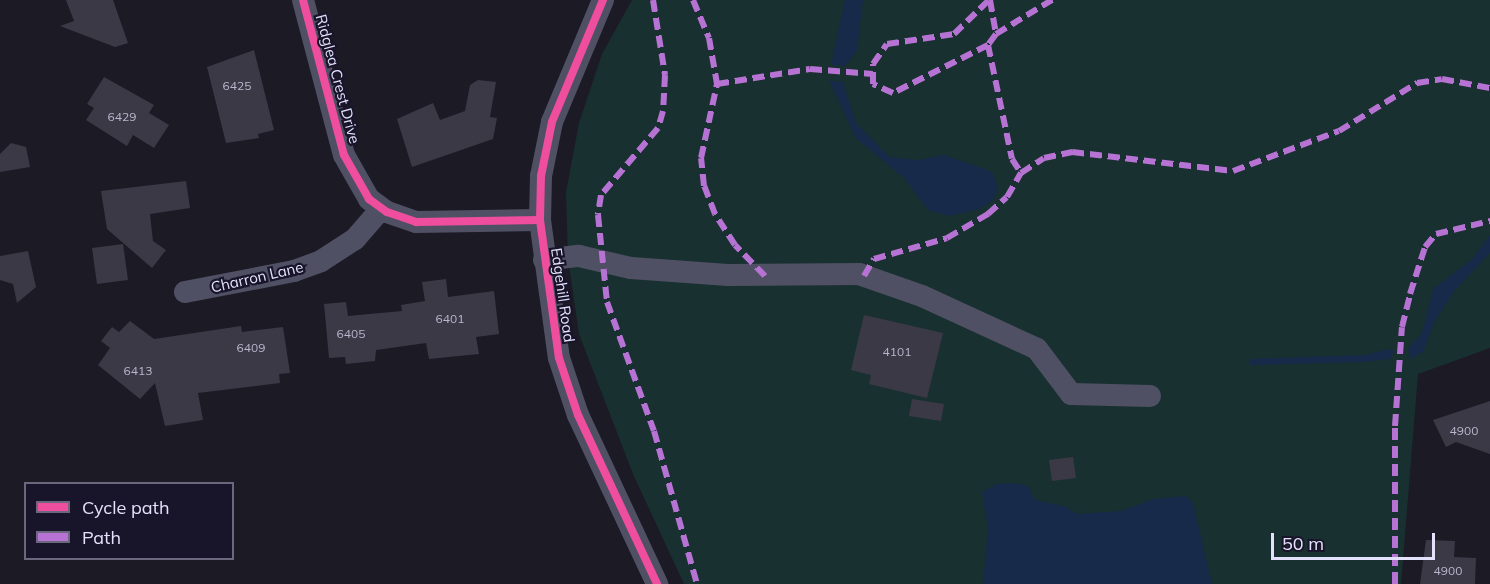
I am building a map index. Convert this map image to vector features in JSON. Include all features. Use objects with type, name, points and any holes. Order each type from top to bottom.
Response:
[{"type":"street","name":"Ridglea Crest Drive","points":[[303,0],[344,155],[369,199],[381,209],[416,222],[540,220]]},
{"type":"street","name":"Edgehill Road","points":[[603,0],[552,122],[541,176],[540,220],[559,358],[578,415],[657,584]]},
{"type":"street","name":"Charron Lane","points":[[185,292],[294,271],[321,261],[355,239],[381,209]]},
{"type":"street","points":[[544,260],[579,256],[631,268],[728,275],[859,274],[922,296],[1037,349],[1071,394],[1150,396]]},
{"type":"green space","points":[[632,0],[1490,0],[1490,348],[1418,374],[1401,584],[684,584],[633,474],[579,334],[568,257],[566,192],[579,123],[602,54]]},
{"type":"water","points":[[845,0],[863,0],[857,51],[845,66],[831,65]]},
{"type":"water","points":[[829,81],[843,82],[856,123],[889,157],[917,160],[944,155],[985,169],[993,173],[998,189],[993,200],[980,209],[949,216],[928,210],[905,179],[856,138]]},
{"type":"water","points":[[1490,235],[1490,253],[1455,290],[1435,321],[1423,352],[1410,359],[1408,349],[1422,333],[1433,289],[1472,259]]},
{"type":"water","points":[[1388,349],[1395,351],[1390,359],[1363,362],[1250,365],[1250,359],[1366,355]]},
{"type":"water","points":[[1014,483],[1028,486],[1035,500],[1067,507],[1076,514],[1121,511],[1153,499],[1186,496],[1193,503],[1212,584],[983,584],[988,528],[982,492],[997,484]]},
{"type":"building","points":[[66,0],[113,0],[128,43],[115,47],[60,26],[74,21]]},
{"type":"building","points":[[254,50],[274,130],[258,134],[259,138],[226,143],[207,67]]},
{"type":"building","points":[[104,77],[154,105],[149,113],[169,125],[154,148],[133,135],[127,146],[86,120],[94,108],[87,104]]},
{"type":"building","points":[[478,80],[496,82],[490,117],[497,118],[493,139],[412,167],[397,119],[433,103],[440,120],[465,111],[470,85]]},
{"type":"building","points":[[11,143],[26,147],[30,167],[0,172],[0,154]]},
{"type":"building","points":[[186,181],[190,208],[150,214],[153,241],[166,250],[152,268],[107,229],[101,191]]},
{"type":"building","points":[[123,244],[128,280],[97,284],[92,248]]},
{"type":"building","points":[[28,251],[36,287],[17,303],[13,284],[0,280],[0,256]]},
{"type":"building","points":[[446,279],[448,297],[494,291],[499,334],[476,337],[479,354],[429,359],[426,343],[376,350],[375,361],[346,364],[345,357],[329,358],[324,304],[346,302],[348,316],[402,311],[401,305],[425,301],[422,282]]},
{"type":"building","points":[[864,315],[943,333],[927,398],[869,384],[871,375],[851,370]]},
{"type":"building","points":[[130,321],[154,339],[241,326],[242,332],[283,327],[290,373],[279,374],[280,383],[198,393],[203,420],[165,426],[155,383],[140,399],[98,365],[110,348],[101,341],[112,327],[119,332]]},
{"type":"building","points":[[912,399],[944,404],[941,421],[909,416]]},
{"type":"building","points":[[1490,401],[1490,454],[1456,442],[1446,447],[1433,420]]},
{"type":"building","points":[[1073,457],[1076,478],[1052,481],[1049,460]]},
{"type":"building","points":[[1426,540],[1455,541],[1454,557],[1476,558],[1475,584],[1420,584]]},
{"type":"marked path","points":[[653,0],[665,75],[663,111],[658,128],[601,195],[598,215],[607,302],[654,431],[697,584]]},
{"type":"marked path","points":[[693,0],[709,38],[717,84]]},
{"type":"marked path","points":[[988,45],[893,93],[873,84],[873,64],[887,44],[954,34],[989,0]]},
{"type":"marked path","points":[[990,0],[996,34],[1052,0]]},
{"type":"marked path","points":[[996,34],[988,45],[1012,159],[1021,173]]},
{"type":"marked path","points":[[765,276],[735,245],[715,214],[704,186],[701,158],[717,84],[810,69],[873,74]]},
{"type":"marked path","points":[[864,276],[874,259],[947,238],[988,214],[1007,197],[1021,173],[1044,158],[1072,152],[1233,171],[1339,131],[1417,83],[1442,79],[1490,88]]},
{"type":"marked path","points":[[1395,584],[1395,426],[1402,327],[1410,294],[1425,247],[1436,234],[1490,221]]},
{"type":"cycle path","points":[[303,0],[344,155],[369,199],[387,212],[416,222],[540,220]]},
{"type":"cycle path","points":[[603,0],[552,122],[541,176],[540,220],[559,358],[578,415],[657,584]]}]
